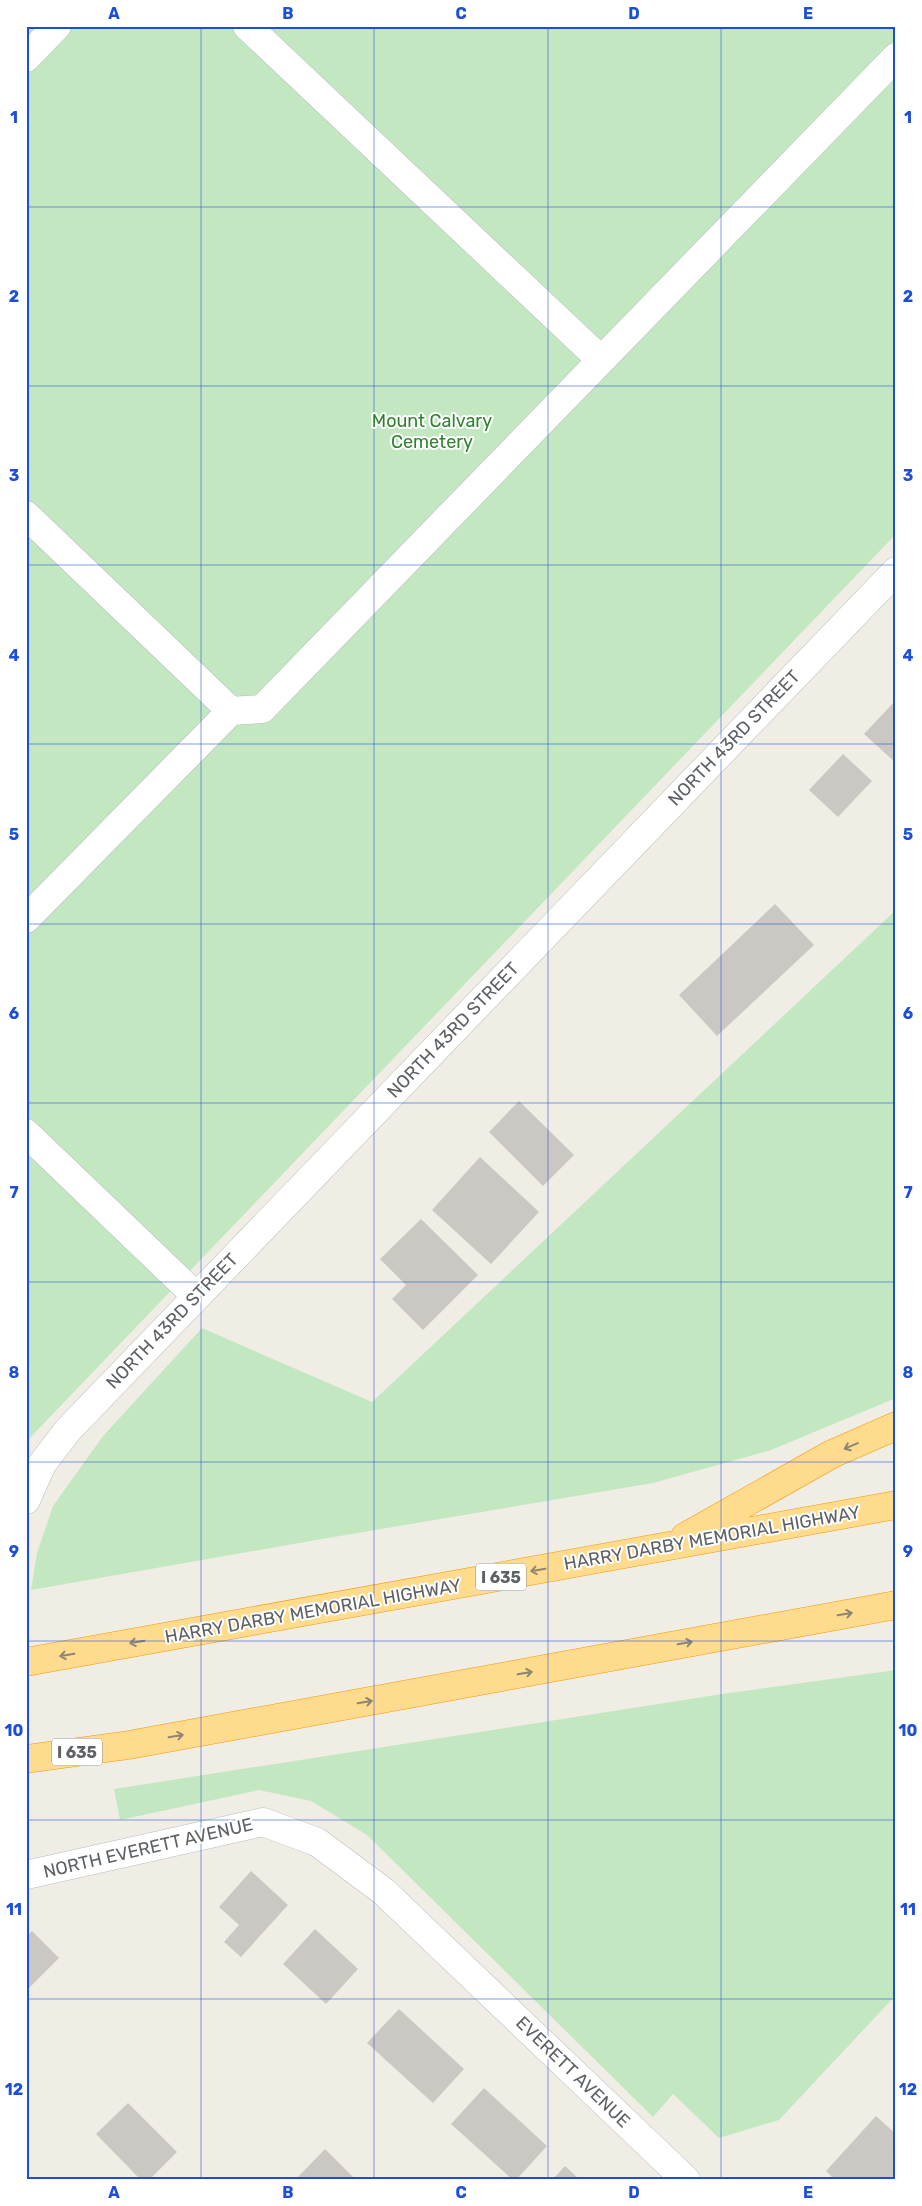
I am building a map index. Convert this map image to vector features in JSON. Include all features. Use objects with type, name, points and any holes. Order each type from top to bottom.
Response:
[{"type":"highway","points":[[666,1547],[832,1454],[896,1426]]},
{"type":"highway","name":"HARRY DARBY MEMORIAL HIGHWAY","points":[[26,1662],[896,1505]]},
{"type":"highway","name":"I 635","points":[[26,1759],[128,1745],[896,1605]]},
{"type":"street","points":[[26,58],[57,26]]},
{"type":"street","points":[[247,26],[601,360]]},
{"type":"street","points":[[26,919],[231,711],[262,709],[896,57]]},
{"type":"street","points":[[26,515],[231,711]]},
{"type":"street","name":"NORTH 43RD STREET","points":[[26,1500],[42,1464],[68,1430],[893,579]]},
{"type":"street","points":[[26,1133],[196,1296]]},
{"type":"street","name":"NORTH EVERETT AVENUE","points":[[26,1875],[263,1822],[317,1842],[383,1891],[460,1964]]},
{"type":"street","name":"EVERETT AVENUE","points":[[460,1964],[686,2180]]},
{"type":"green space","name":"Mount Calvary Cemetery","points":[[26,26],[896,26],[896,534],[26,1442]]},
{"type":"green space","points":[[896,910],[896,1398],[771,1450],[653,1483],[31,1590],[37,1553],[53,1506],[103,1436],[202,1328],[372,1402]]},
{"type":"green space","points":[[896,1670],[896,1995],[779,2120],[719,2138],[673,2094],[653,2117],[367,1835],[311,1801],[259,1790],[120,1820],[114,1789],[722,1694]]},
{"type":"building","points":[[896,700],[896,763],[864,734]]},
{"type":"building","points":[[843,754],[872,781],[838,817],[809,790]]},
{"type":"building","points":[[775,904],[814,945],[717,1036],[679,995]]},
{"type":"building","points":[[519,1101],[574,1155],[543,1186],[489,1132]]},
{"type":"building","points":[[480,1157],[539,1212],[491,1264],[432,1210]]},
{"type":"building","points":[[421,1219],[478,1275],[423,1330],[392,1299],[406,1285],[380,1259]]},
{"type":"building","points":[[251,1871],[288,1905],[241,1957],[224,1942],[239,1925],[219,1907]]},
{"type":"building","points":[[315,1929],[358,1969],[326,2004],[283,1964]]},
{"type":"building","points":[[32,1931],[59,1958],[26,1991],[26,1937]]},
{"type":"building","points":[[399,2009],[464,2069],[433,2103],[367,2043]]},
{"type":"building","points":[[484,2088],[547,2146],[516,2180],[513,2180],[451,2124]]},
{"type":"building","points":[[128,2103],[177,2152],[149,2180],[141,2180],[96,2134]]},
{"type":"building","points":[[876,2116],[896,2134],[896,2180],[835,2180],[826,2171]]},
{"type":"building","points":[[325,2149],[356,2180],[295,2180]]},
{"type":"building","points":[[565,2166],[580,2180],[552,2180]]}]
